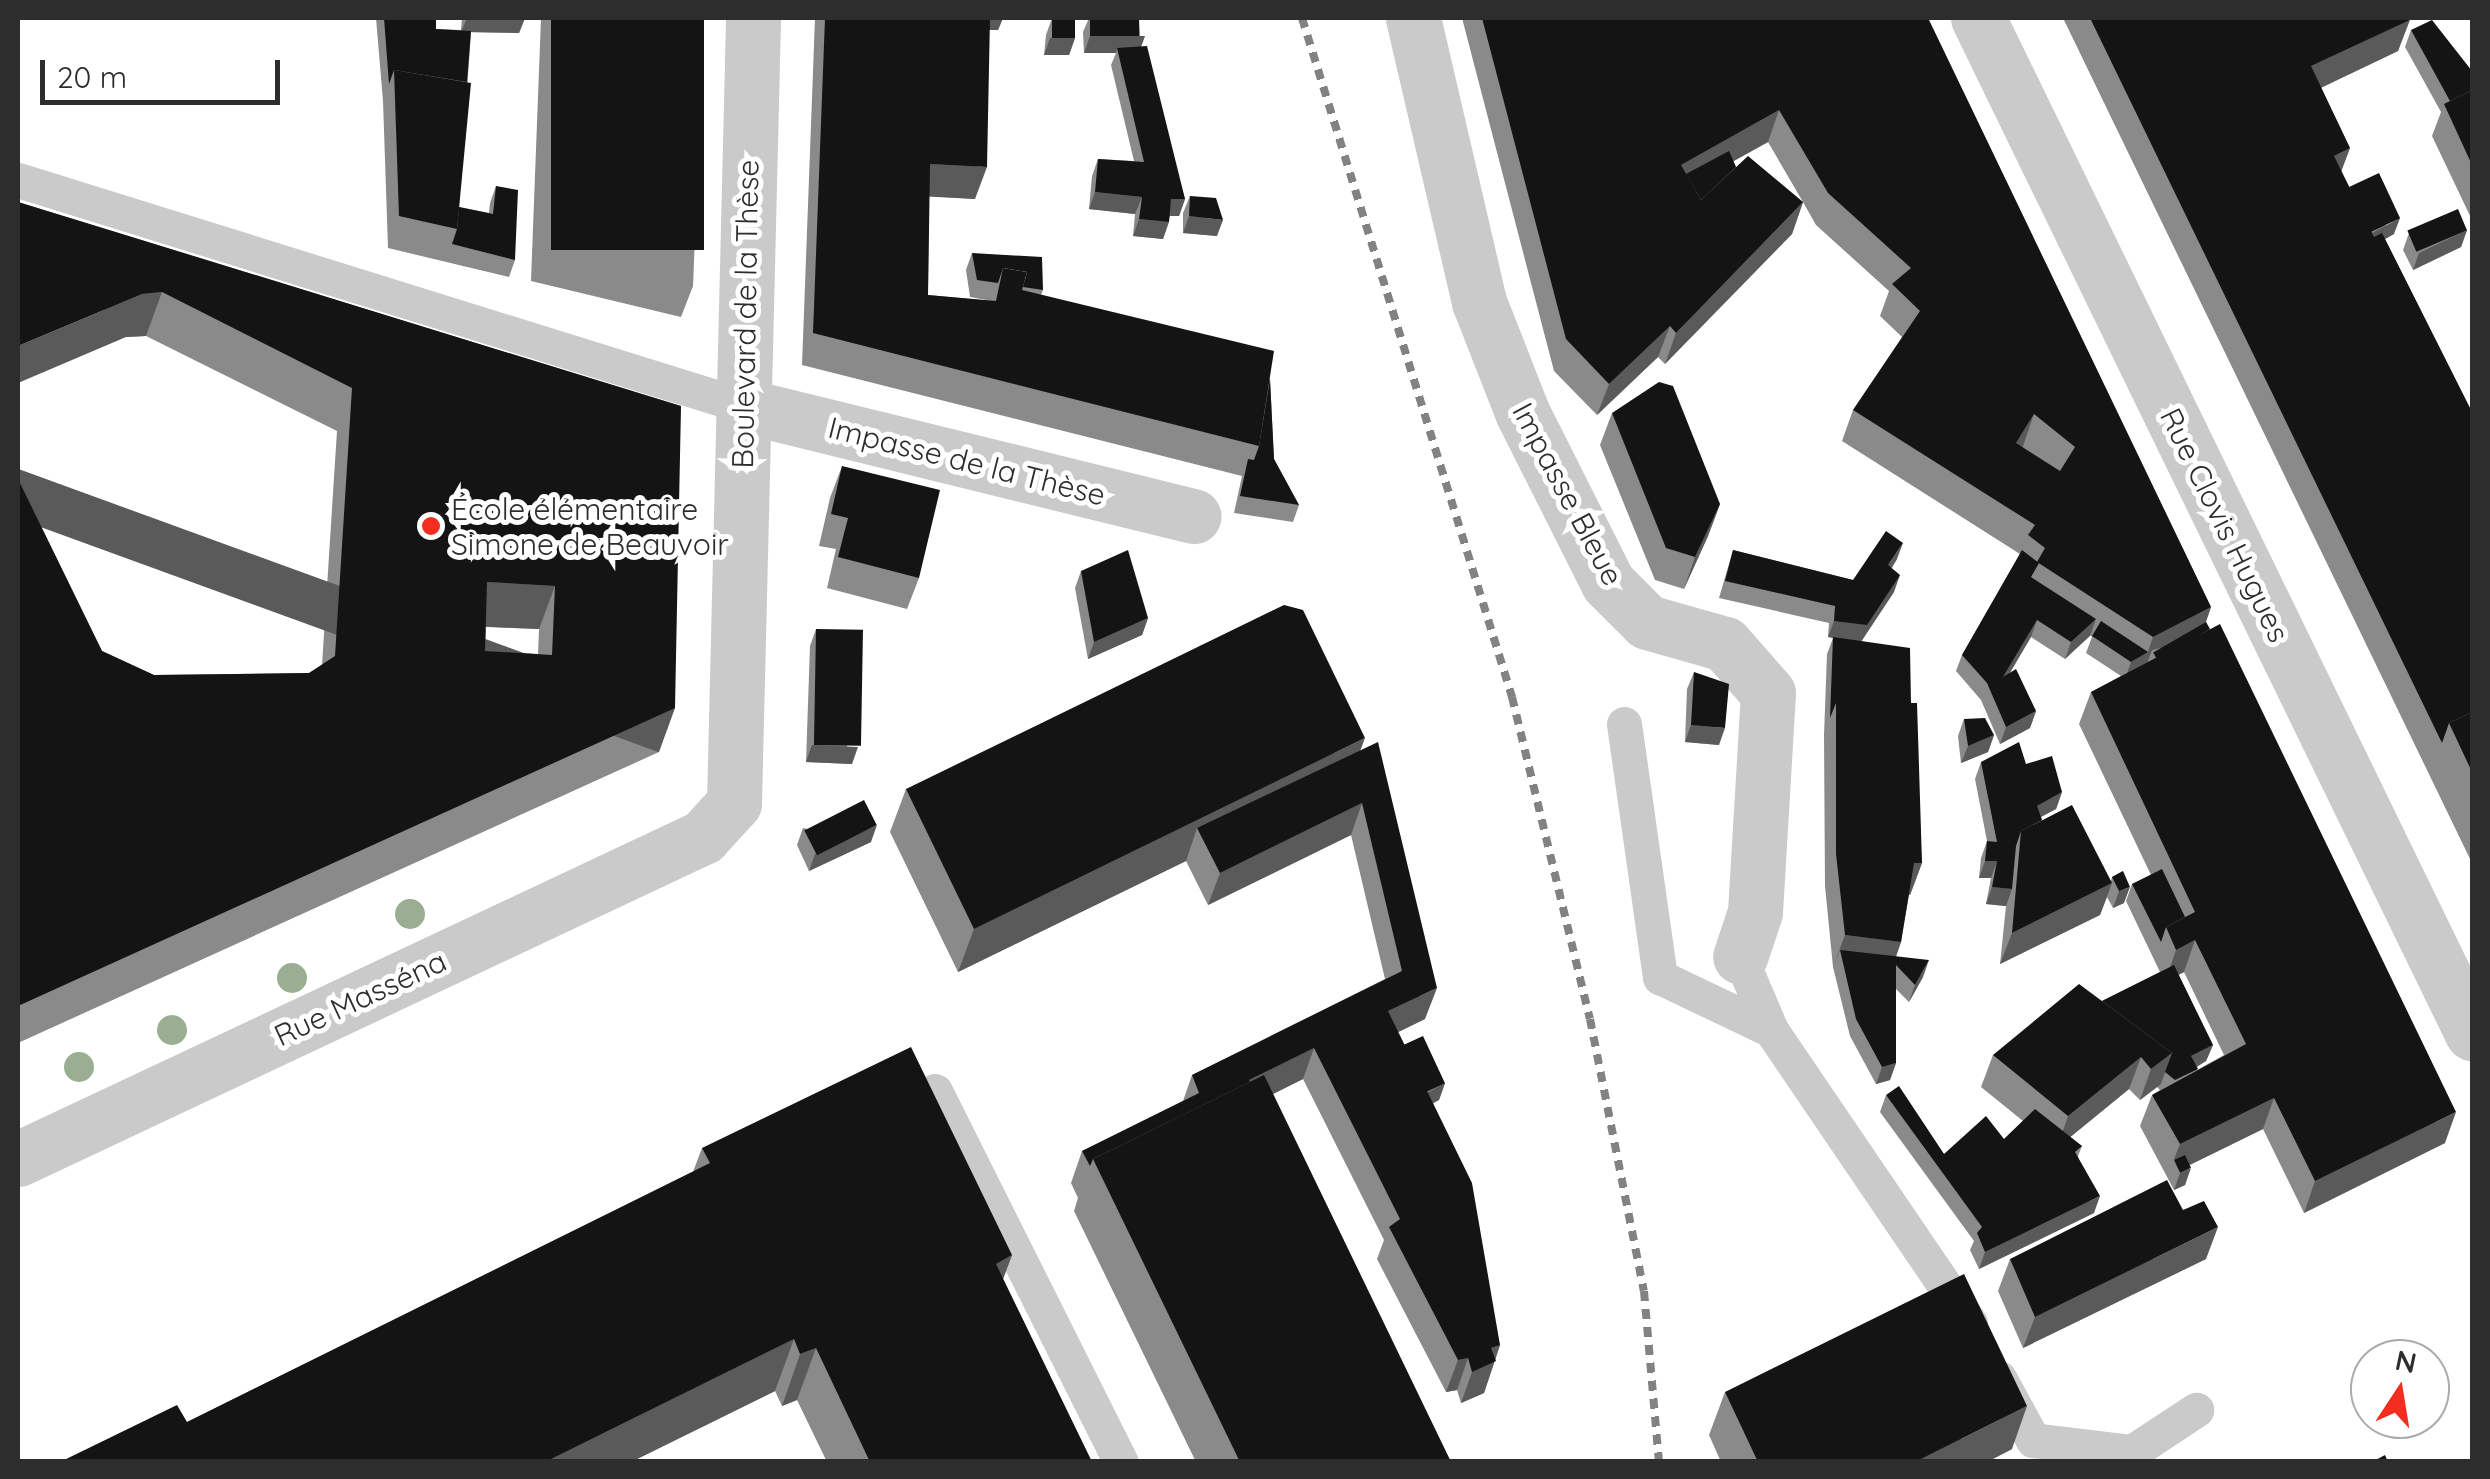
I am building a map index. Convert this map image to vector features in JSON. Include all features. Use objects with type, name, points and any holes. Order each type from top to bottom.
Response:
[{"type":"street","name":"Boulevard de la Thèse","points":[[703,837],[734,803],[740,756],[741,405],[753,18]]},
{"type":"street","name":"Impasse Bleue","points":[[1413,18],[1479,302],[1523,414],[1608,583],[1647,622],[1725,644],[1768,693],[1756,912],[1740,957]]},
{"type":"street","name":"Rue Clovis Hugues","points":[[1978,18],[2472,1033]]},
{"type":"street","name":"Impasse de la Thèse","points":[[741,405],[1194,516]]},
{"type":"street","name":"Rue Masséna","points":[[18,1159],[703,837]]},
{"type":"lane","points":[[18,180],[741,405]]},
{"type":"lane","points":[[1624,724],[1660,977],[1771,1030]]},
{"type":"lane","points":[[1740,957],[1771,1030],[1960,1305],[2034,1440],[2132,1452],[2196,1410]]},
{"type":"lane","points":[[935,1091],[1120,1462]]},
{"type":"building","points":[[384,18],[436,18],[436,29],[471,31],[467,82],[394,70],[389,84]]},
{"type":"building","points":[[551,18],[704,18],[704,250],[551,250]]},
{"type":"building","points":[[825,18],[990,18],[987,167],[930,164],[928,295],[996,301],[1003,268],[1027,272],[1022,290],[1274,351],[1259,446],[813,333]]},
{"type":"building","points":[[1052,18],[1075,18],[1075,38],[1052,38]]},
{"type":"building","points":[[1090,18],[1139,18],[1139,36],[1090,36]]},
{"type":"building","points":[[1482,18],[1928,18],[2211,607],[2153,637],[2037,562],[2045,548],[2028,535],[2035,525],[1853,410],[1920,311],[1892,284],[1911,268],[1828,193],[1779,110],[1681,165],[1701,200],[1748,156],[1803,202],[1676,333],[1670,326],[1609,384],[1566,339]],"holes":[[[2034,414],[2075,447],[2060,471],[2016,443]]]},
{"type":"building","points":[[2090,18],[2410,20],[2311,66],[2350,148],[2334,156],[2374,237],[2382,233],[2472,412],[2472,712],[2449,723],[2442,743]]},
{"type":"building","points":[[2432,20],[2472,71],[2472,90],[2450,101],[2411,30]]},
{"type":"building","points":[[1147,46],[1185,199],[1171,199],[1169,222],[1139,219],[1142,197],[1095,192],[1098,159],[1144,162],[1117,48]]},
{"type":"building","points":[[394,70],[471,83],[457,229],[399,216]]},
{"type":"building","points":[[2472,90],[2472,165],[2444,104]]},
{"type":"building","points":[[1729,151],[1736,167],[1701,200],[1686,174]]},
{"type":"building","points":[[2379,173],[2400,218],[2370,232],[2349,187]]},
{"type":"building","points":[[496,186],[518,190],[515,260],[452,244],[459,207],[493,214]]},
{"type":"building","points":[[1190,196],[1216,198],[1223,220],[1189,216]]},
{"type":"building","points":[[18,202],[681,406],[675,708],[18,1006],[18,479],[102,651],[154,675],[309,673],[335,656],[352,388],[162,292],[142,294],[18,346]],"holes":[[[487,582],[555,586],[552,655],[485,651]]]},
{"type":"building","points":[[2458,209],[2467,230],[2416,252],[2407,230]]},
{"type":"building","points":[[972,253],[1042,257],[1043,290],[1023,287],[1027,272],[1003,268],[998,283],[977,280]]},
{"type":"building","points":[[1270,379],[1274,459],[1299,505],[1240,496],[1248,459],[1254,460],[1259,446]]},
{"type":"building","points":[[1659,382],[1673,386],[1720,504],[1695,557],[1666,548],[1612,413]]},
{"type":"building","points":[[842,466],[940,490],[919,578],[838,557],[848,518],[831,514]]},
{"type":"building","points":[[1886,531],[1903,543],[1888,565],[1900,575],[1867,625],[1834,621],[1835,606],[1725,581],[1733,550],[1853,580]]},
{"type":"building","points":[[1128,550],[1148,618],[1094,642],[1081,571]]},
{"type":"building","points":[[2022,550],[2039,563],[2031,577],[2096,619],[2071,642],[2037,620],[2003,677],[2016,669],[2036,711],[2006,727],[1987,683],[1962,655]]},
{"type":"building","points":[[1284,605],[1303,610],[1365,738],[974,929],[906,789]]},
{"type":"building","points":[[2101,621],[2148,652],[2131,662],[2092,636]]},
{"type":"building","points":[[2206,622],[2210,629],[2157,659],[2153,652]]},
{"type":"building","points":[[2220,624],[2456,1112],[2315,1181],[2274,1098],[2180,1144],[2152,1095],[2246,1044],[2195,940],[2176,950],[2166,927],[2195,912],[2091,692]]},
{"type":"building","points":[[816,629],[863,630],[861,746],[814,745]]},
{"type":"building","points":[[1833,637],[1910,648],[1911,703],[1836,703],[1830,718]]},
{"type":"building","points":[[1694,672],[1729,684],[1725,728],[1691,725]]},
{"type":"building","points":[[1836,703],[1917,703],[1922,863],[1914,863],[1901,942],[1845,935],[1836,854]]},
{"type":"building","points":[[2472,712],[2472,772],[2449,723]]},
{"type":"building","points":[[1985,718],[1994,735],[1968,746],[1964,719]]},
{"type":"building","points":[[1378,742],[1437,988],[1388,1011],[1472,1183],[1500,1345],[1491,1348],[1496,1361],[1472,1372],[1468,1358],[1458,1360],[1389,1227],[1400,1219],[1314,1048],[1093,1159],[1090,1166],[1082,1151],[1199,1093],[1192,1075],[1402,971],[1362,803],[1220,873],[1197,828]]},
{"type":"building","points":[[2019,742],[2026,764],[2052,756],[2062,792],[2037,806],[2042,820],[2021,831],[2012,889],[1992,887],[1997,861],[1985,861],[1987,841],[1997,842],[1981,762]]},
{"type":"building","points":[[864,800],[877,825],[817,855],[804,830]]},
{"type":"building","points":[[2072,805],[2112,883],[2012,933],[2021,831]]},
{"type":"building","points":[[2162,869],[2185,917],[2166,927],[2161,942],[2132,884]]},
{"type":"building","points":[[2123,871],[2130,887],[2119,891],[2112,877]]},
{"type":"building","points":[[1840,950],[1929,960],[1915,985],[1896,965],[1896,1063],[1882,1067],[1856,1019]]},
{"type":"building","points":[[2174,965],[2213,1045],[2191,1056],[2198,1069],[2175,1080],[2165,1072],[2172,1053],[2102,1001]]},
{"type":"building","points":[[2079,984],[2172,1053],[2151,1069],[2141,1057],[2068,1116],[1993,1055]]},
{"type":"building","points":[[1423,1036],[1445,1083],[1426,1092],[1404,1045]]},
{"type":"building","points":[[911,1047],[1012,1255],[996,1264],[1092,1462],[870,1462],[816,1348],[800,1354],[794,1339],[545,1462],[60,1462],[177,1405],[187,1422],[710,1163],[702,1148]]},
{"type":"building","points":[[1264,1075],[1451,1462],[1240,1462],[1093,1159]]},
{"type":"building","points":[[1899,1086],[1944,1154],[1986,1116],[2004,1139],[2035,1109],[2082,1146],[2075,1152],[2100,1196],[1985,1252],[1977,1233],[1982,1227],[1886,1095]]},
{"type":"building","points":[[2185,1155],[2191,1168],[2180,1173],[2174,1160]]},
{"type":"building","points":[[2167,1180],[2183,1210],[2204,1201],[2218,1227],[2035,1317],[2010,1259]]},
{"type":"building","points":[[1964,1274],[2027,1406],[1915,1462],[1758,1462],[1725,1392]]},
{"type":"railway","points":[[1302,18],[1512,697],[1590,1019],[1644,1291],[1659,1462]]},
{"type":"place","name":"École élémentaire Simone de Beauvoir","points":[[431,526]]}]
